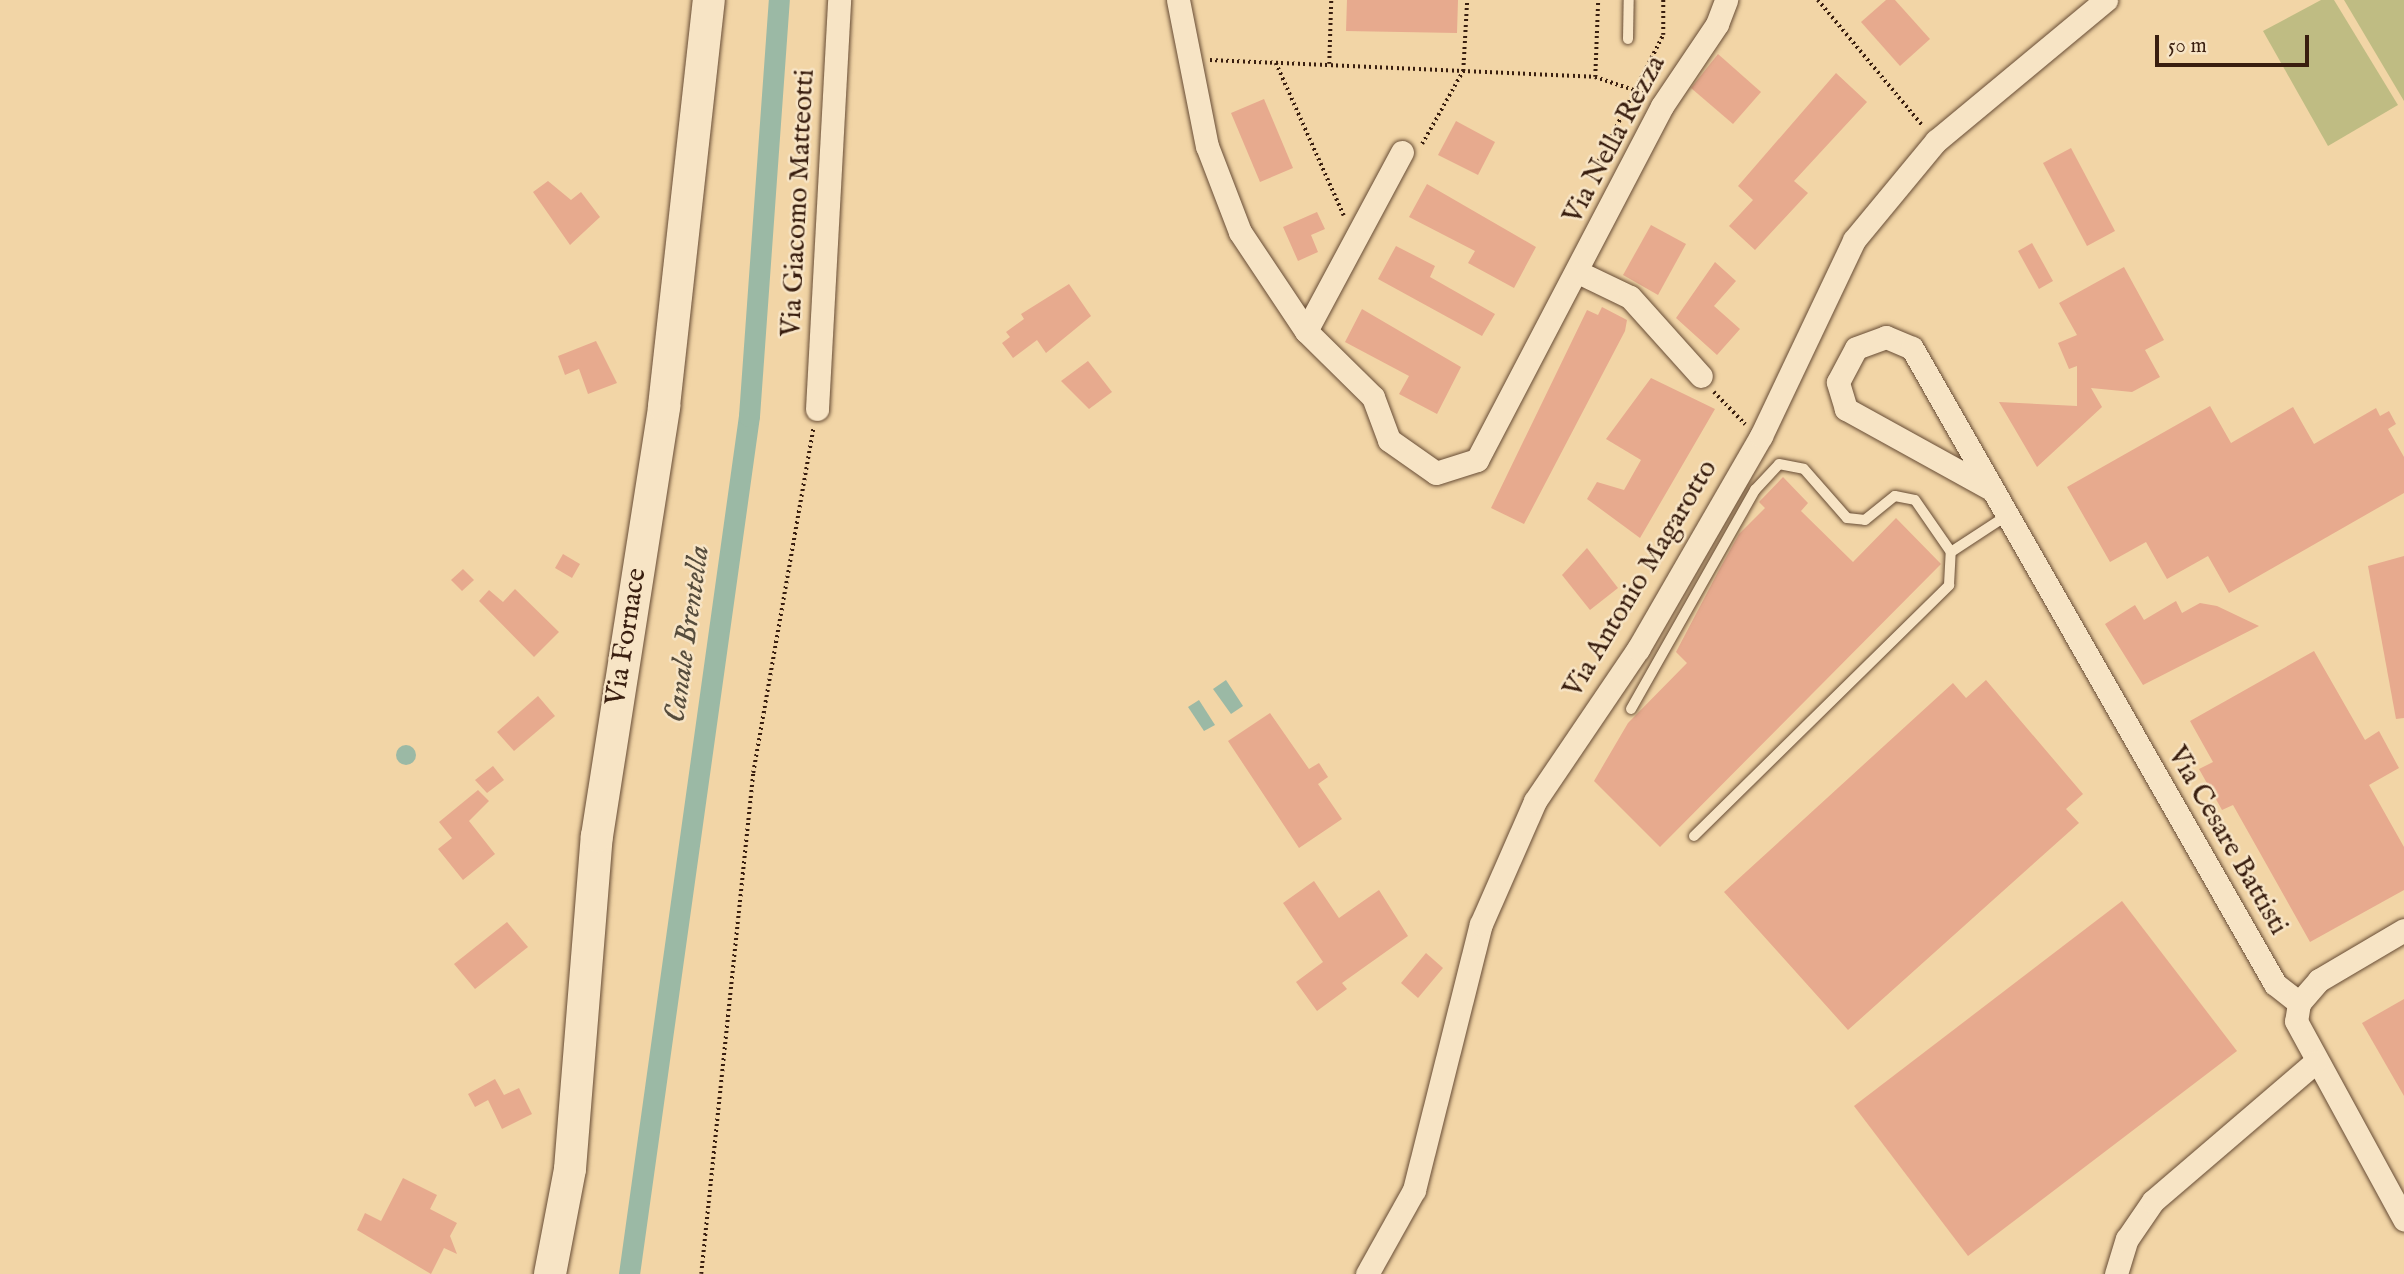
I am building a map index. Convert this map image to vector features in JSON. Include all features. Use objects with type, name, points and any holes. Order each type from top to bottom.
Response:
[{"type":"street","name":"Via Fornace","points":[[550,1274],[570,1169],[597,836],[664,406],[709,0]]},
{"type":"street","name":"Via Giacomo Matteotti","points":[[817,409],[839,0]]},
{"type":"street","name":"Via Nella Rezza","points":[[1178,0],[1194,63],[1207,146],[1240,232],[1307,331],[1373,397],[1389,440],[1436,473],[1477,460],[1580,273],[1662,106],[1717,24],[1726,0]]},
{"type":"street","name":"Via Antonio Magarotto","points":[[1367,1274],[1414,1190],[1481,924],[1535,801],[1638,649],[1761,436],[1854,240],[1936,141],[2106,0]]},
{"type":"street","points":[[1307,331],[1402,152]]},
{"type":"street","points":[[1580,273],[1630,297],[1701,376]]},
{"type":"street","name":"Via Cesare Battisti","points":[[1991,489],[1846,409],[1839,382],[1856,348],[1886,337],[1912,348],[2275,984],[2299,1003]]},
{"type":"street","points":[[2404,930],[2319,980],[2299,1003],[2296,1021],[2315,1062],[2404,1219]]},
{"type":"street","points":[[2116,1274],[2127,1239],[2153,1201],[2315,1062]]},
{"type":"lane","points":[[1628,40],[1629,0]]},
{"type":"lane","points":[[1631,709],[1755,490],[1779,464],[1804,469],[1847,519],[1865,520],[1895,496],[1915,500],[1951,552],[1949,584],[1694,836]]},
{"type":"lane","points":[[1951,552],[2006,516]]},
{"type":"path","points":[[1328,65],[1331,0]]},
{"type":"path","points":[[1402,152],[1408,140],[1420,148],[1464,71],[1468,0]]},
{"type":"path","points":[[1595,77],[1598,0]]},
{"type":"path","points":[[1625,180],[1596,166],[1663,35],[1663,0]]},
{"type":"path","points":[[1818,0],[1936,141]]},
{"type":"path","points":[[1194,63],[1276,63],[1595,77],[1635,86],[1662,106]]},
{"type":"path","points":[[1276,63],[1354,240]]},
{"type":"path","points":[[1701,376],[1761,436]]},
{"type":"path","points":[[701,1274],[753,773],[817,409]]},
{"type":"shaded area","points":[[2321,0],[2334,0],[2398,105],[2328,146],[2263,31]]},
{"type":"shaded area","points":[[2344,0],[2404,0],[2404,101]]},
{"type":"shaded area","points":[[1226,680],[1243,706],[1231,714],[1213,689]]},
{"type":"shaded area","points":[[1199,700],[1215,725],[1204,731],[1188,707]]},
{"type":"shaded area","points":[[406,745],[413,748],[416,755],[413,762],[406,765],[399,762],[396,755],[399,748]]},
{"type":"building","points":[[1347,0],[1458,0],[1457,33],[1346,31]]},
{"type":"building","points":[[1886,0],[1895,0],[1930,39],[1900,66],[1861,22]]},
{"type":"building","points":[[1718,54],[1761,92],[1733,124],[1691,88]]},
{"type":"building","points":[[1836,73],[1867,102],[1794,181],[1808,193],[1755,250],[1729,226],[1753,200],[1738,186]]},
{"type":"building","points":[[1264,99],[1293,168],[1260,182],[1231,113]]},
{"type":"building","points":[[1456,121],[1495,142],[1478,175],[1438,155]]},
{"type":"building","points":[[2071,148],[2115,231],[2087,246],[2043,163]]},
{"type":"building","points":[[548,181],[571,200],[581,192],[600,217],[570,245],[533,192]]},
{"type":"building","points":[[1427,184],[1536,247],[1514,288],[1468,263],[1475,251],[1409,217]]},
{"type":"building","points":[[1317,212],[1325,229],[1311,235],[1318,252],[1298,261],[1283,227]]},
{"type":"building","points":[[1651,225],[1686,244],[1658,295],[1623,275]]},
{"type":"building","points":[[2032,243],[2053,281],[2039,289],[2018,251]]},
{"type":"building","points":[[1396,246],[1435,266],[1430,277],[1495,314],[1482,336],[1378,279]]},
{"type":"building","points":[[1715,262],[1736,281],[1714,306],[1740,329],[1717,355],[1676,318]]},
{"type":"building","points":[[2124,267],[2164,340],[2145,350],[2160,377],[2132,392],[2091,388],[2102,407],[2037,467],[1999,402],[2077,406],[2077,366],[2069,369],[2058,343],[2077,335],[2059,303]]},
{"type":"building","points":[[1069,284],[1091,316],[1046,353],[1037,340],[1013,358],[1002,343],[1010,337],[1006,332],[1024,319],[1021,314]]},
{"type":"building","points":[[1602,307],[1627,320],[1625,331],[1524,524],[1491,508],[1587,310],[1598,315]]},
{"type":"building","points":[[1362,309],[1461,367],[1437,414],[1399,394],[1409,376],[1345,342]]},
{"type":"building","points":[[596,341],[617,383],[588,394],[579,369],[565,375],[558,356]]},
{"type":"building","points":[[1088,361],[1112,392],[1089,409],[1061,381]]},
{"type":"building","points":[[1651,378],[1715,409],[1640,538],[1587,499],[1597,482],[1624,490],[1641,460],[1606,439]]},
{"type":"building","points":[[2210,406],[2231,443],[2293,407],[2314,444],[2376,408],[2380,416],[2389,411],[2396,424],[2388,429],[2404,457],[2404,493],[2229,593],[2208,556],[2167,579],[2146,542],[2110,562],[2067,487]]},
{"type":"building","points":[[1783,477],[1808,503],[1801,511],[1853,562],[1896,518],[1941,564],[1660,847],[1594,781],[1628,723],[1687,663],[1676,652],[1739,534],[1765,508],[1759,502]]},
{"type":"building","points":[[1587,548],[1618,588],[1590,610],[1562,575]]},
{"type":"building","points":[[563,554],[580,564],[572,578],[555,568]]},
{"type":"building","points":[[2404,556],[2404,718],[2396,719],[2368,566]]},
{"type":"building","points":[[463,569],[474,580],[462,591],[451,580]]},
{"type":"building","points":[[515,589],[559,632],[534,657],[479,601],[489,590],[503,602]]},
{"type":"building","points":[[2176,601],[2182,613],[2200,603],[2217,606],[2259,626],[2143,685],[2105,624],[2135,605],[2144,620]]},
{"type":"building","points":[[2314,651],[2365,740],[2379,731],[2399,768],[2369,785],[2404,847],[2404,890],[2310,942],[2233,805],[2222,810],[2199,769],[2213,762],[2190,721]]},
{"type":"building","points":[[1986,680],[2083,794],[2066,809],[2079,823],[1848,1030],[1724,892],[1953,683],[1966,698]]},
{"type":"building","points":[[538,696],[555,716],[514,751],[497,732]]},
{"type":"building","points":[[1270,713],[1309,769],[1319,763],[1328,777],[1318,784],[1342,819],[1299,848],[1228,741]]},
{"type":"building","points":[[493,766],[504,780],[487,793],[475,780]]},
{"type":"building","points":[[478,790],[489,801],[469,821],[495,854],[463,880],[438,849],[452,838],[439,822]]},
{"type":"building","points":[[1314,881],[1339,918],[1379,890],[1408,936],[1342,983],[1347,989],[1317,1011],[1296,982],[1323,962],[1283,903]]},
{"type":"building","points":[[2122,901],[2237,1051],[1968,1256],[1854,1106]]},
{"type":"building","points":[[507,922],[528,947],[475,989],[454,964]]},
{"type":"building","points":[[1426,953],[1443,968],[1418,998],[1401,983]]},
{"type":"building","points":[[2404,999],[2404,1096],[2362,1023]]},
{"type":"building","points":[[495,1079],[504,1095],[519,1088],[532,1114],[502,1129],[488,1100],[475,1107],[468,1094]]},
{"type":"building","points":[[403,1178],[437,1195],[430,1209],[457,1223],[450,1236],[457,1254],[444,1248],[431,1274],[357,1230],[365,1213],[381,1221]]},
{"type":"waterway","name":"Canale Brentella","points":[[629,1274],[749,416],[779,0]]}]
